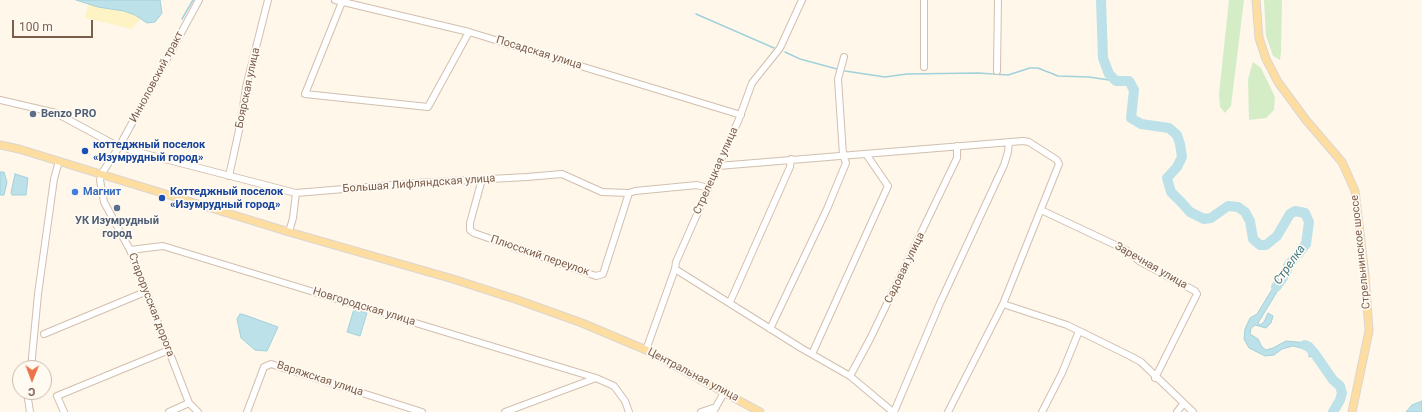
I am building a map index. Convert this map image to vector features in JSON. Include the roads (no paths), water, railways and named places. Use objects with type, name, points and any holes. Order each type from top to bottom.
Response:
[{"type":"main road","name":"Стрельнинское шоссе","points":[[1256,0],[1259,38],[1266,60],[1278,82],[1306,120],[1342,162],[1355,191],[1365,275],[1369,331],[1352,412]]},
{"type":"main road","name":"Центральная улица","points":[[0,145],[19,149],[289,232],[453,279],[518,300],[646,350],[725,391],[760,412]]},
{"type":"street","name":"Инноловский тракт","points":[[102,174],[119,147],[199,0]]},
{"type":"street","name":"Боярская улица","points":[[229,176],[241,121],[246,87],[268,0]]},
{"type":"street","name":"Посадская улица","points":[[335,0],[469,32],[741,114]]},
{"type":"street","name":"Стрелецкая улица","points":[[646,350],[676,269],[676,262],[741,114],[752,83],[780,48],[802,0]]},
{"type":"street","points":[[924,0],[924,67]]},
{"type":"street","points":[[997,71],[998,0]]},
{"type":"street","points":[[342,2],[305,94],[428,107],[469,32]]},
{"type":"street","points":[[770,329],[828,209],[846,163],[843,155],[838,79],[844,57]]},
{"type":"street","points":[[0,100],[56,113],[119,147]]},
{"type":"street","points":[[718,166],[1009,142],[1029,142],[1057,160],[1059,164],[1003,304],[948,412]]},
{"type":"street","points":[[676,269],[730,302],[770,329],[850,376],[893,412],[940,303],[1004,165],[1009,142]]},
{"type":"street","name":"Садовая улица","points":[[850,376],[870,339],[957,158],[957,146]]},
{"type":"street","name":"Большая Лифляндская улица","points":[[130,150],[296,193],[562,174],[602,192],[629,194],[635,191],[697,185],[708,188]]},
{"type":"street","points":[[812,354],[855,263],[888,186],[866,154]]},
{"type":"street","points":[[730,302],[783,182],[791,159]]},
{"type":"street","points":[[32,360],[38,294],[54,179],[59,161]]},
{"type":"street","name":"Старорусская дорога","points":[[102,174],[100,180],[103,198],[130,250],[189,403],[198,412]]},
{"type":"street","name":"Плюсский переулок","points":[[482,179],[470,223],[470,230],[474,233],[596,276],[603,274],[629,194]]},
{"type":"street","points":[[289,232],[293,218],[296,193]]},
{"type":"street","name":"Заречная улица","points":[[1041,210],[1126,250],[1139,261],[1195,291],[1197,294],[1154,377]]},
{"type":"street","name":"Новгородская улица","points":[[130,250],[163,246],[596,378]]},
{"type":"street","points":[[44,334],[145,292]]},
{"type":"street","points":[[1003,304],[1067,325],[1141,362],[1154,377],[1177,396],[1184,405],[1193,412]]},
{"type":"street","points":[[1042,412],[1062,373],[1079,331]]},
{"type":"street","points":[[64,412],[57,396],[169,350]]},
{"type":"street","name":"Варяжская улица","points":[[247,412],[264,367],[271,364],[422,412]]},
{"type":"street","points":[[505,412],[596,378],[614,386],[625,401],[629,412]]},
{"type":"street","points":[[701,412],[715,409],[725,391]]},
{"type":"street","points":[[28,400],[30,412]]},
{"type":"street","points":[[169,412],[189,403]]},
{"type":"street","points":[[1177,412],[1184,405]]},
{"type":"water","points":[[76,0],[160,0],[162,13],[155,22],[147,23],[135,15],[124,11],[98,7]]},
{"type":"water","points":[[0,172],[4,172],[7,182],[4,195],[0,195]]},
{"type":"water","points":[[15,174],[28,178],[26,195],[12,195],[11,193]]},
{"type":"water","points":[[1281,275],[1286,277],[1258,323],[1260,325],[1264,322],[1268,313],[1273,316],[1271,323],[1266,328],[1255,325],[1251,328],[1250,334],[1258,339],[1262,347],[1266,350],[1286,341],[1309,343],[1319,353],[1309,357],[1309,350],[1293,346],[1282,349],[1274,355],[1265,356],[1249,348],[1244,339],[1245,329],[1250,318],[1257,314]]},
{"type":"water","points":[[354,309],[367,313],[360,336],[347,332]]},
{"type":"water","points":[[240,314],[278,327],[267,351],[255,350],[241,338],[237,319]]},
{"type":"water","points":[[1422,401],[1422,412],[1406,412],[1412,405]]},
{"type":"waterway","points":[[182,19],[193,0]]},
{"type":"waterway","name":"Стрелка","points":[[1101,0],[1103,58],[1109,74],[1116,81],[1129,81],[1134,90],[1131,118],[1141,124],[1169,128],[1177,135],[1182,157],[1177,167],[1167,178],[1171,192],[1190,212],[1204,219],[1211,218],[1228,206],[1238,207],[1245,212],[1250,221],[1253,239],[1260,245],[1266,245],[1277,236],[1290,214],[1295,211],[1305,213],[1309,222],[1306,244],[1288,266],[1286,273],[1276,287]]},
{"type":"waterway","points":[[696,14],[774,48]]},
{"type":"waterway","points":[[785,52],[800,59],[837,69]]},
{"type":"waterway","points":[[845,71],[885,77],[907,74],[978,73],[1008,75],[1030,68],[1038,68],[1058,76],[1089,77],[1116,81]]},
{"type":"waterway","name":"Стрелка","points":[[1305,345],[1315,354],[1333,380],[1340,386],[1342,393],[1333,412]]},
{"type":"place","name":"Benzo PRO","points":[[33,114]]},
{"type":"place","name":"коттеджный поселок «Изумрудный город»","points":[[85,151]]},
{"type":"place","name":"Магнит","points":[[75,192]]},
{"type":"place","name":"Коттеджный поселок «Изумрудный город»","points":[[162,198]]},
{"type":"place","name":"УК Изумрудный город","points":[[117,208]]}]
